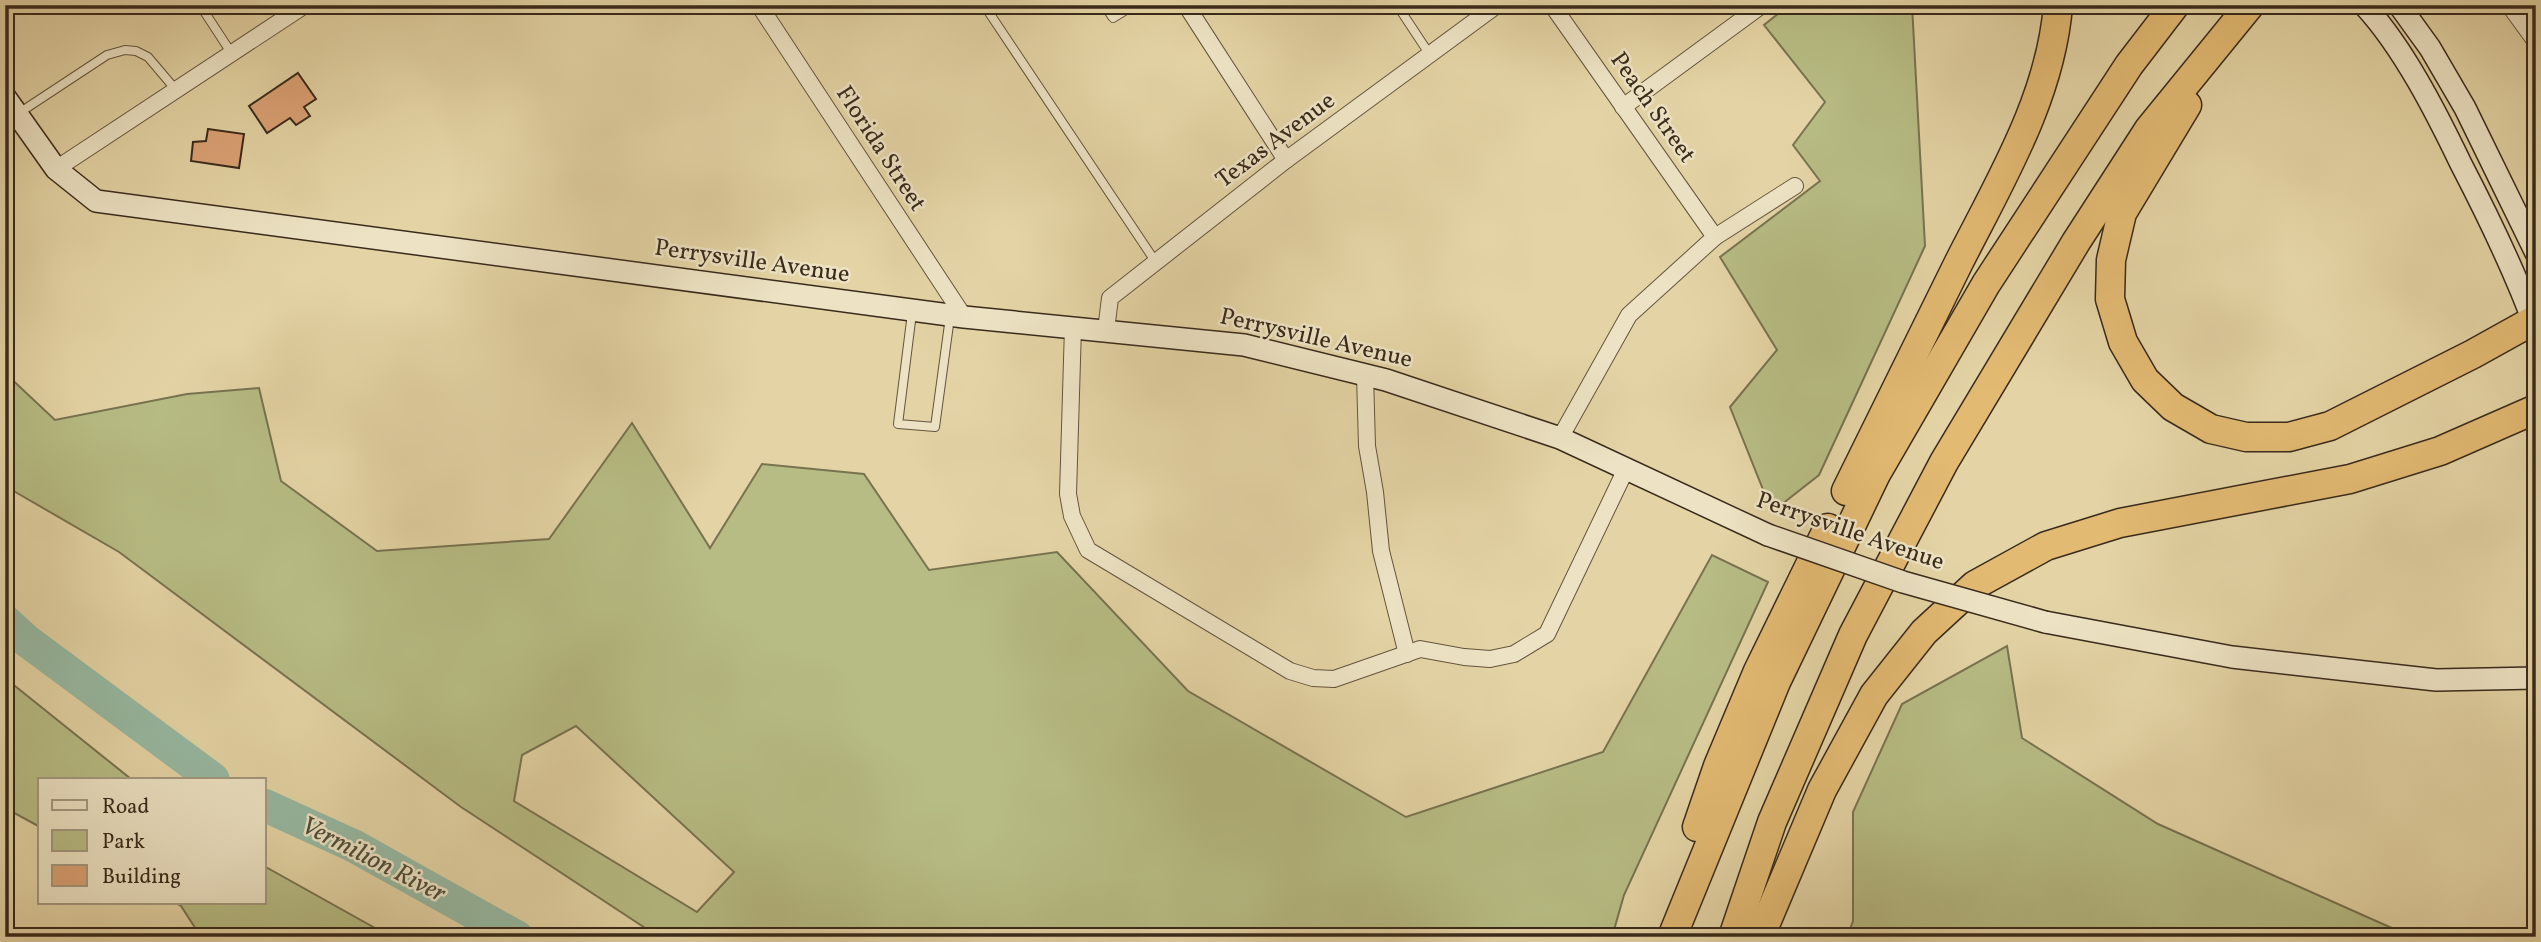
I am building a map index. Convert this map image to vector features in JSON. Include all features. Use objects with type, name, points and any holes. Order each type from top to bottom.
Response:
[{"type":"highway","points":[[1658,937],[1718,766],[1758,671],[2005,171],[2035,102],[2056,32],[2058,5]]},
{"type":"highway","points":[[1672,937],[1776,682],[1876,474],[1986,284],[2129,65],[2175,5]]},
{"type":"highway","points":[[2244,13],[2122,213],[2111,260],[2110,299],[2123,342],[2145,380],[2173,407],[2211,429],[2246,437],[2289,437],[2330,426],[2535,322]]},
{"type":"highway","points":[[1733,937],[1772,822],[1853,635],[1944,462],[2076,242],[2149,129],[2244,13]]},
{"type":"highway","points":[[1760,937],[1822,790],[1874,695],[1924,632],[1975,585],[2058,542],[2120,523],[2350,479],[2440,451],[2536,409]]},
{"type":"street","points":[[56,169],[305,5]]},
{"type":"street","name":"Florida Street","points":[[759,5],[957,316]]},
{"type":"street","points":[[1186,5],[1286,160]]},
{"type":"street","name":"Texas Avenue","points":[[1106,330],[1110,298],[1286,160],[1497,5]]},
{"type":"street","name":"Peach Street","points":[[1552,5],[1715,237]]},
{"type":"street","points":[[1623,107],[1762,5]]},
{"type":"street","points":[[2399,5],[2430,48],[2465,108],[2536,253]]},
{"type":"street","points":[[2509,5],[2536,42]]},
{"type":"street","points":[[2367,9],[2409,68],[2444,128],[2510,261],[2535,322]]},
{"type":"street","name":"Perrysville Avenue","points":[[11,106],[56,169],[96,201],[957,316],[1244,345],[1365,375],[1560,438],[1768,535],[1903,582],[2045,622],[2232,657],[2436,680],[2536,678]]},
{"type":"street","points":[[1560,438],[1629,314],[1715,237],[1795,186]]},
{"type":"street","points":[[1073,327],[1068,494],[1072,516],[1088,550],[1290,671],[1313,678],[1334,679],[1420,649],[1490,659],[1514,654],[1547,634],[1626,469]]},
{"type":"street","points":[[1365,375],[1367,446],[1381,551],[1407,654]]},
{"type":"lane","points":[[200,5],[232,54]]},
{"type":"lane","points":[[984,5],[1155,261]]},
{"type":"lane","points":[[1104,5],[1113,18],[1134,5]]},
{"type":"lane","points":[[1397,5],[1430,55]]},
{"type":"lane","points":[[11,106],[107,55],[125,50],[136,51],[148,57],[176,90]]},
{"type":"lane","points":[[913,310],[898,424],[935,427],[957,316]]},
{"type":"green space","points":[[1789,5],[1912,5],[1925,246],[1819,475],[1772,512],[1730,407],[1777,350],[1720,257],[1820,181],[1793,145],[1825,102],[1764,25]]},
{"type":"green space","points":[[5,373],[55,420],[187,394],[259,388],[281,481],[377,551],[549,539],[632,423],[710,548],[762,464],[864,474],[929,570],[1057,552],[1188,691],[1406,817],[1603,752],[1712,555],[1768,582],[1624,895],[1612,937],[659,937],[461,807],[119,552],[5,486]],"holes":[[[576,726],[734,872],[697,912],[514,801],[522,755]]]},
{"type":"green space","points":[[2007,646],[2022,738],[2158,824],[2412,937],[1847,937],[1853,921],[1853,812],[1902,704]]},
{"type":"green space","points":[[5,678],[130,778],[38,778],[38,826],[5,808]]},
{"type":"green space","points":[[266,867],[391,937],[201,937],[178,904],[266,904]]},
{"type":"building","points":[[298,73],[316,99],[304,107],[310,116],[296,125],[290,118],[267,133],[249,106]]},
{"type":"building","points":[[208,129],[244,134],[239,168],[191,161],[193,142],[206,141]]},
{"type":"waterway","name":"Vermilion River","points":[[5,621],[27,641],[212,778]]},
{"type":"waterway","name":"Vermilion River","points":[[266,806],[354,846],[517,937]]}]
